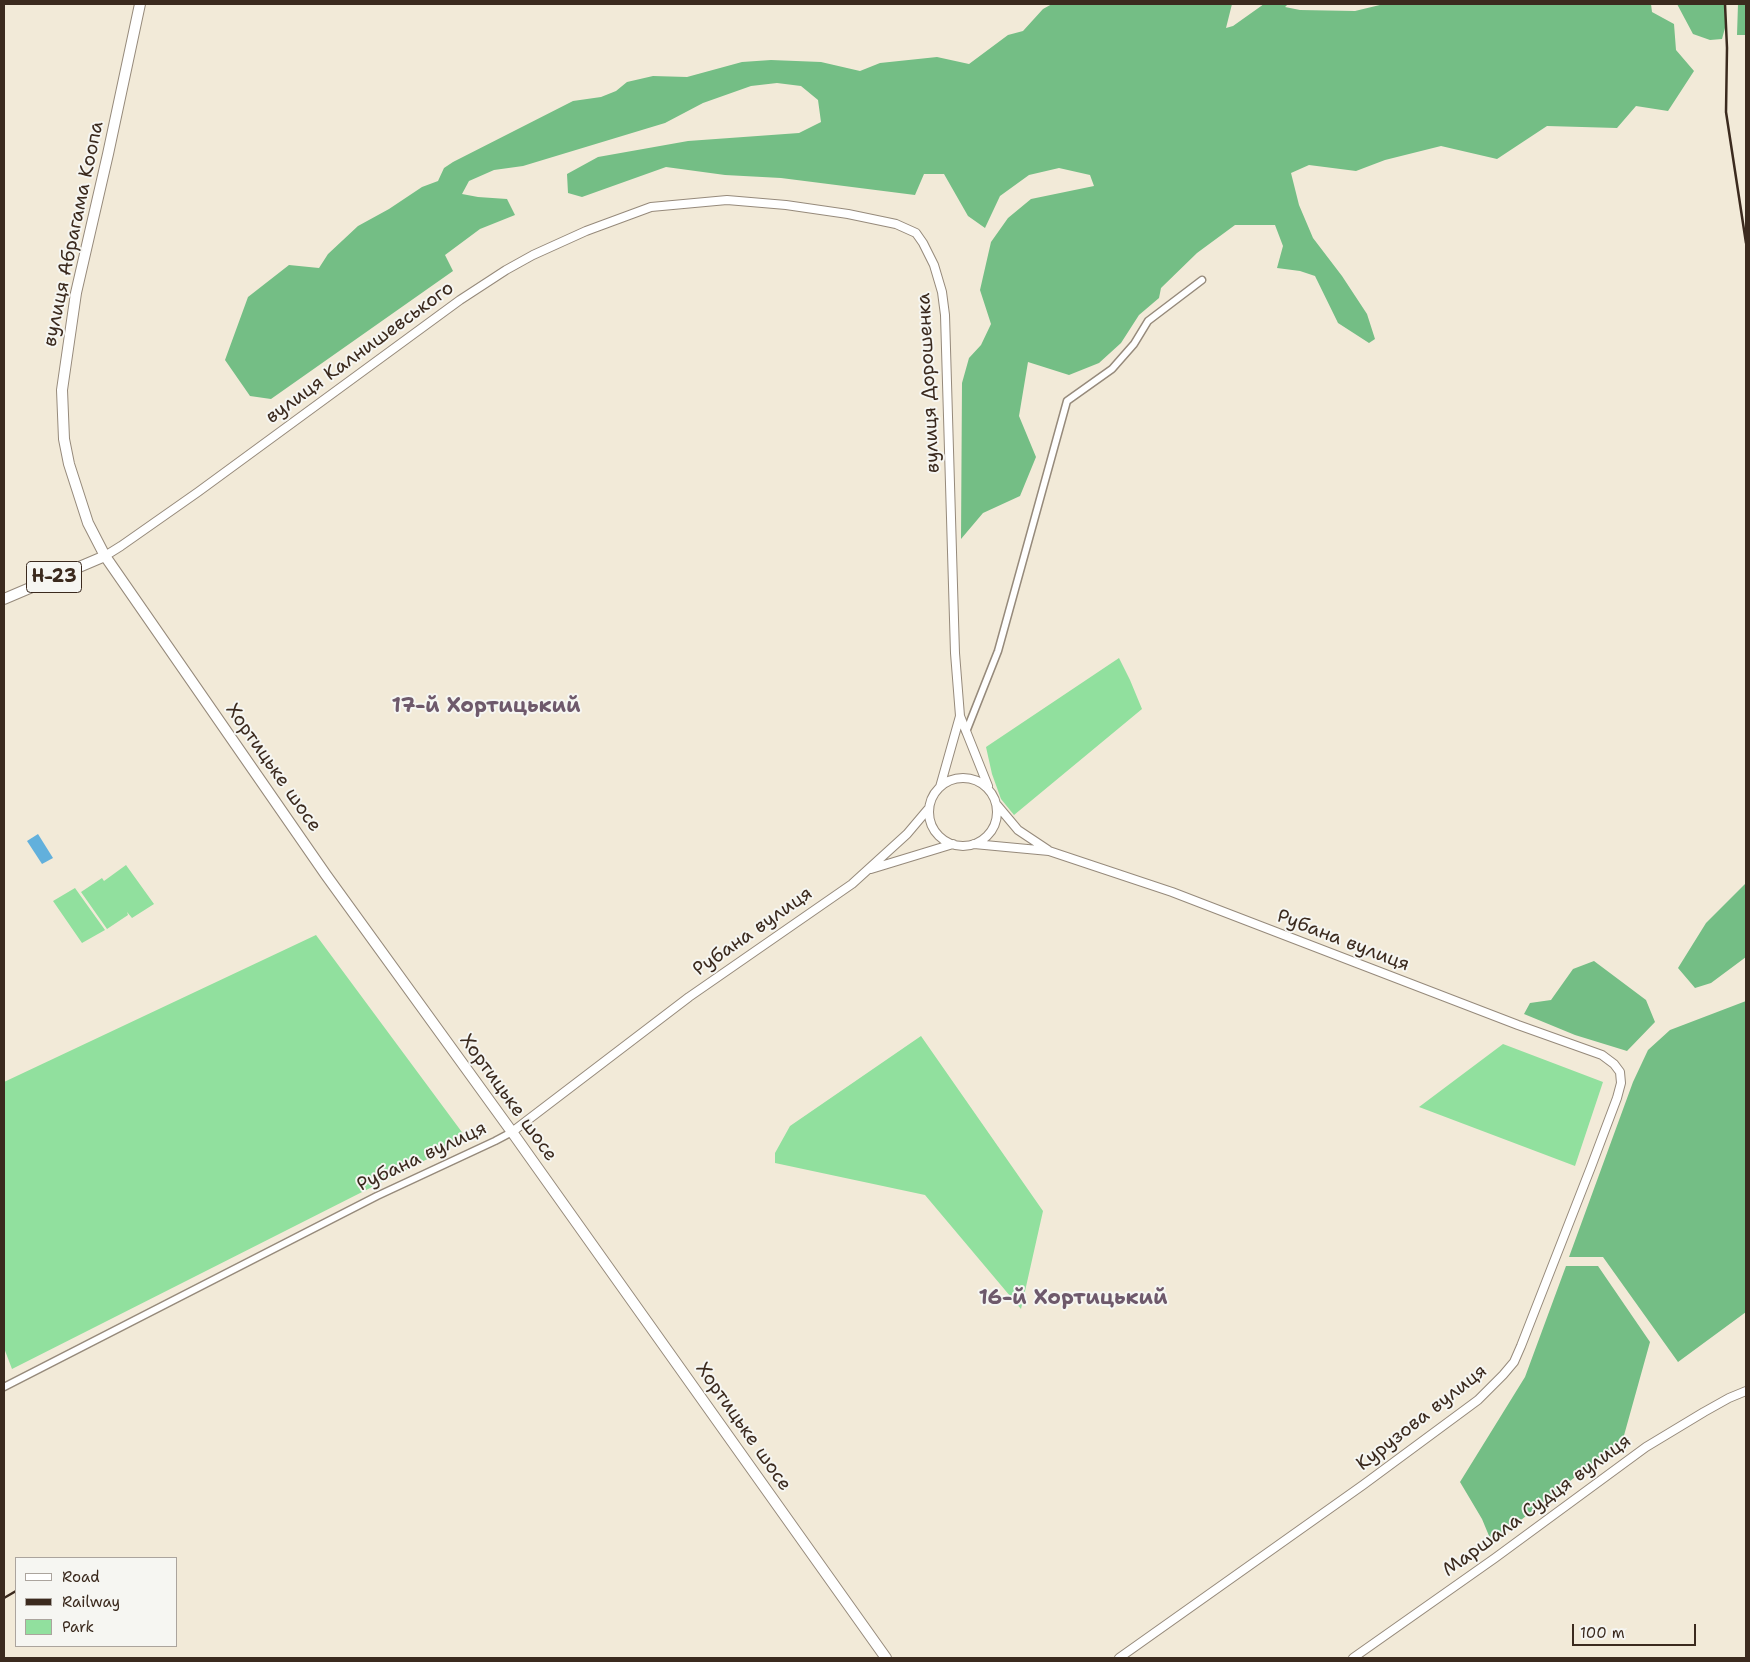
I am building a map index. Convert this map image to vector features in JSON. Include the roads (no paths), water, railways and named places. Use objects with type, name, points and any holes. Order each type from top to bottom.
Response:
[{"type":"main road","name":"вулиця Абрагама Коопа","points":[[104,556],[88,523],[70,464],[64,439],[62,390],[76,293],[140,4]]},
{"type":"main road","name":"Н-23","points":[[4,599],[104,556]]},
{"type":"main road","name":"Хортицьке шосе","points":[[104,556],[320,866],[512,1132],[886,1658]]},
{"type":"street","name":"вулиця Дорошенка","points":[[651,207],[727,200],[786,205],[848,214],[896,224],[916,233],[923,243],[934,265],[940,283],[945,315],[955,653],[960,716],[991,792]]},
{"type":"street","name":"вулиця Калнишевського","points":[[104,556],[198,492],[460,300],[506,270],[533,255],[586,231],[651,207]]},
{"type":"street","points":[[966,732],[998,651],[1067,401],[1112,369],[1134,344],[1148,321],[1202,280]]},
{"type":"street","name":"вулиця Дорошенка","points":[[940,787],[960,716]]},
{"type":"street","points":[[967,778],[980,782],[991,792],[997,805],[997,819],[991,832],[980,841],[960,846],[953,844],[940,836],[931,824],[929,808],[934,794],[940,787],[953,779],[967,778]]},
{"type":"street","name":"Рубана вулиця","points":[[997,805],[1018,830],[1049,851]]},
{"type":"street","name":"Рубана вулиця","points":[[4,1387],[376,1196],[512,1132],[689,996],[852,884],[906,834],[929,808]]},
{"type":"street","name":"Рубана вулиця","points":[[870,869],[953,844]]},
{"type":"street","name":"Рубана вулиця","points":[[974,844],[1049,851],[1172,892],[1500,1019],[1602,1055],[1614,1064],[1620,1072]]},
{"type":"street","name":"Курузова вулиця","points":[[1119,1658],[1363,1485],[1478,1400],[1503,1375],[1514,1362],[1521,1346],[1591,1167],[1617,1098],[1621,1083],[1620,1072]]},
{"type":"street","name":"Маршала Судця вулиця","points":[[1353,1658],[1511,1547],[1646,1446],[1729,1398],[1746,1391]]},
{"type":"water","points":[[38,834],[53,858],[42,864],[27,841]]},
{"type":"railway","points":[[1725,4],[1727,48],[1726,112],[1746,243]]},
{"type":"railway","points":[[4,1598],[15,1592]]},
{"type":"district","name":"17-й Хортицький","points":[[486,707]]},
{"type":"district","name":"16-й Хортицький","points":[[1073,1299]]}]
